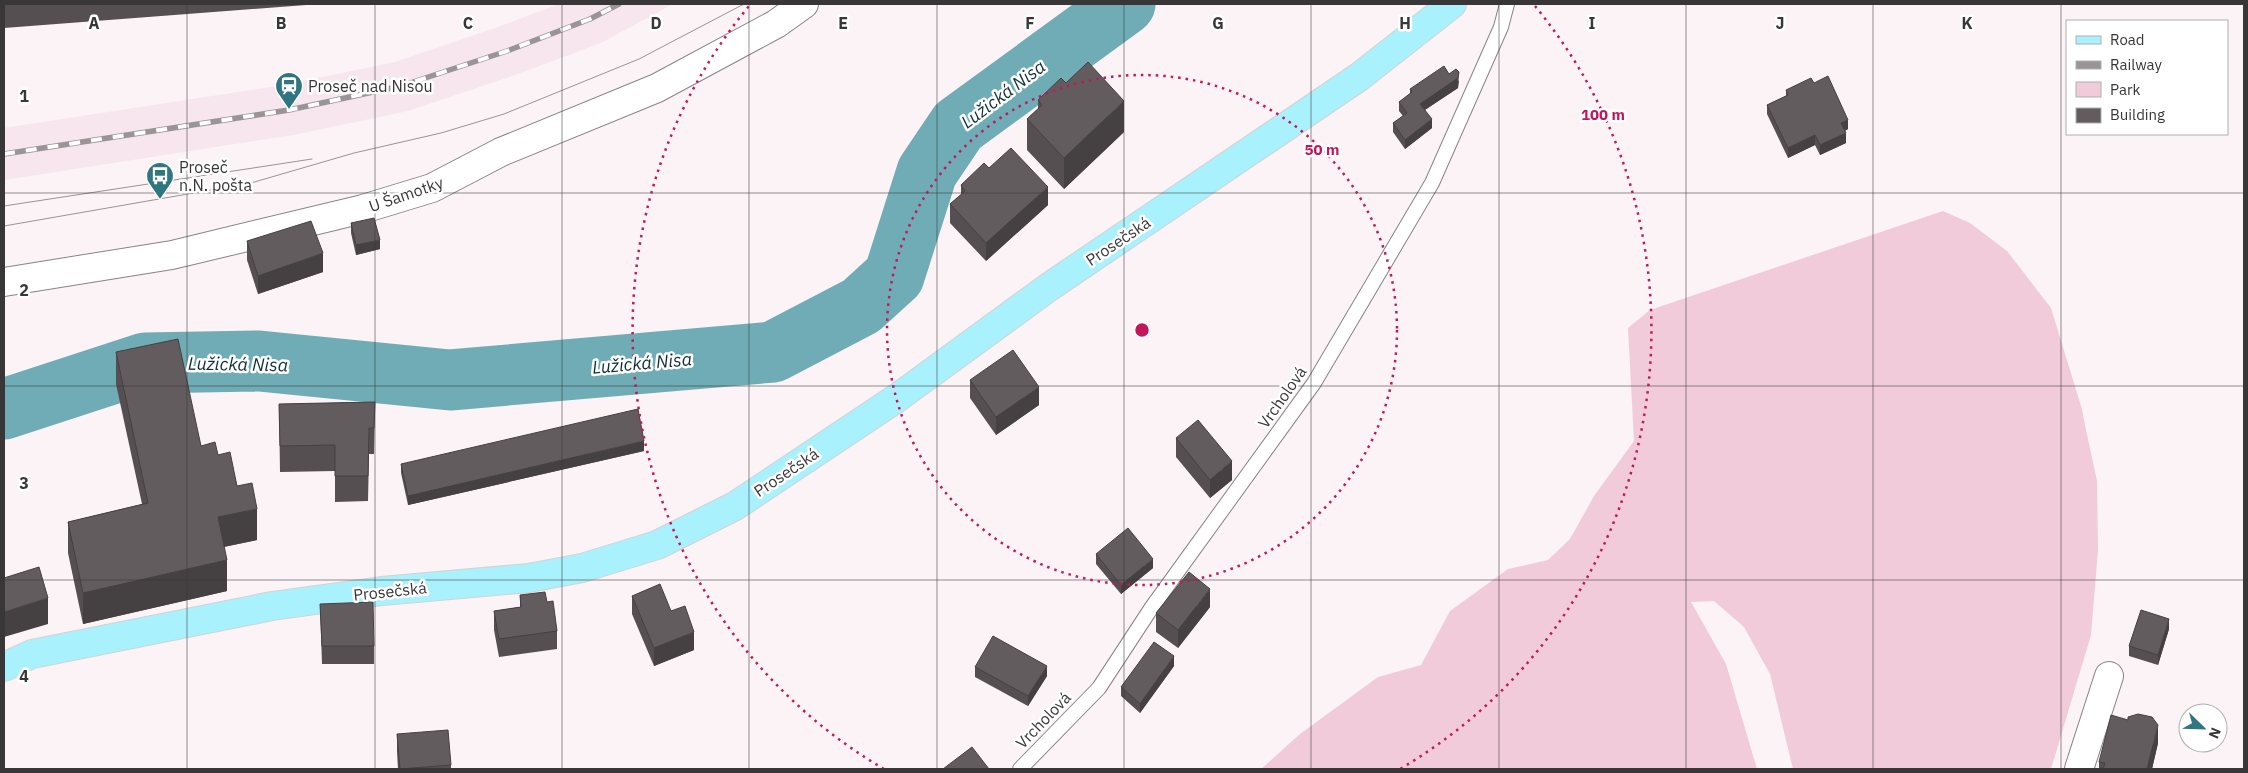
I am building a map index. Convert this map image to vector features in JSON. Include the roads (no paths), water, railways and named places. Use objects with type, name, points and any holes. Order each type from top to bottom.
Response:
[{"type":"main road","name":"Prosečská","points":[[4,667],[32,654],[272,606],[382,591],[529,578],[582,568],[657,544],[735,506],[897,398],[1049,287],[1359,77],[1452,4]]},
{"type":"street","name":"U Šamotky","points":[[4,282],[172,255],[363,209],[432,188],[501,152],[657,88],[776,24],[804,4]]},
{"type":"street","points":[[2080,769],[2109,676]]},
{"type":"lane","name":"Vrcholová","points":[[1020,769],[1099,688],[1152,606],[1314,383],[1432,183],[1501,27],[1507,4]]},
{"type":"waterway","name":"Lužická Nisa","points":[[4,409],[145,363],[259,361],[450,380],[773,352],[861,306],[894,276],[927,172],[958,126],[1125,4]]},
{"type":"tram line","points":[[4,226],[251,183],[354,153],[441,133],[504,114],[639,59],[744,4]]},
{"type":"tram line","points":[[4,206],[312,159]]},
{"type":"railway","points":[[4,154],[289,110],[401,86],[507,51],[590,19],[619,4]]},
{"type":"place","name":"Proseč nad Nisou","points":[[289,110]]},
{"type":"place","name":"Proseč n.N. pošta","points":[[160,200]]}]
